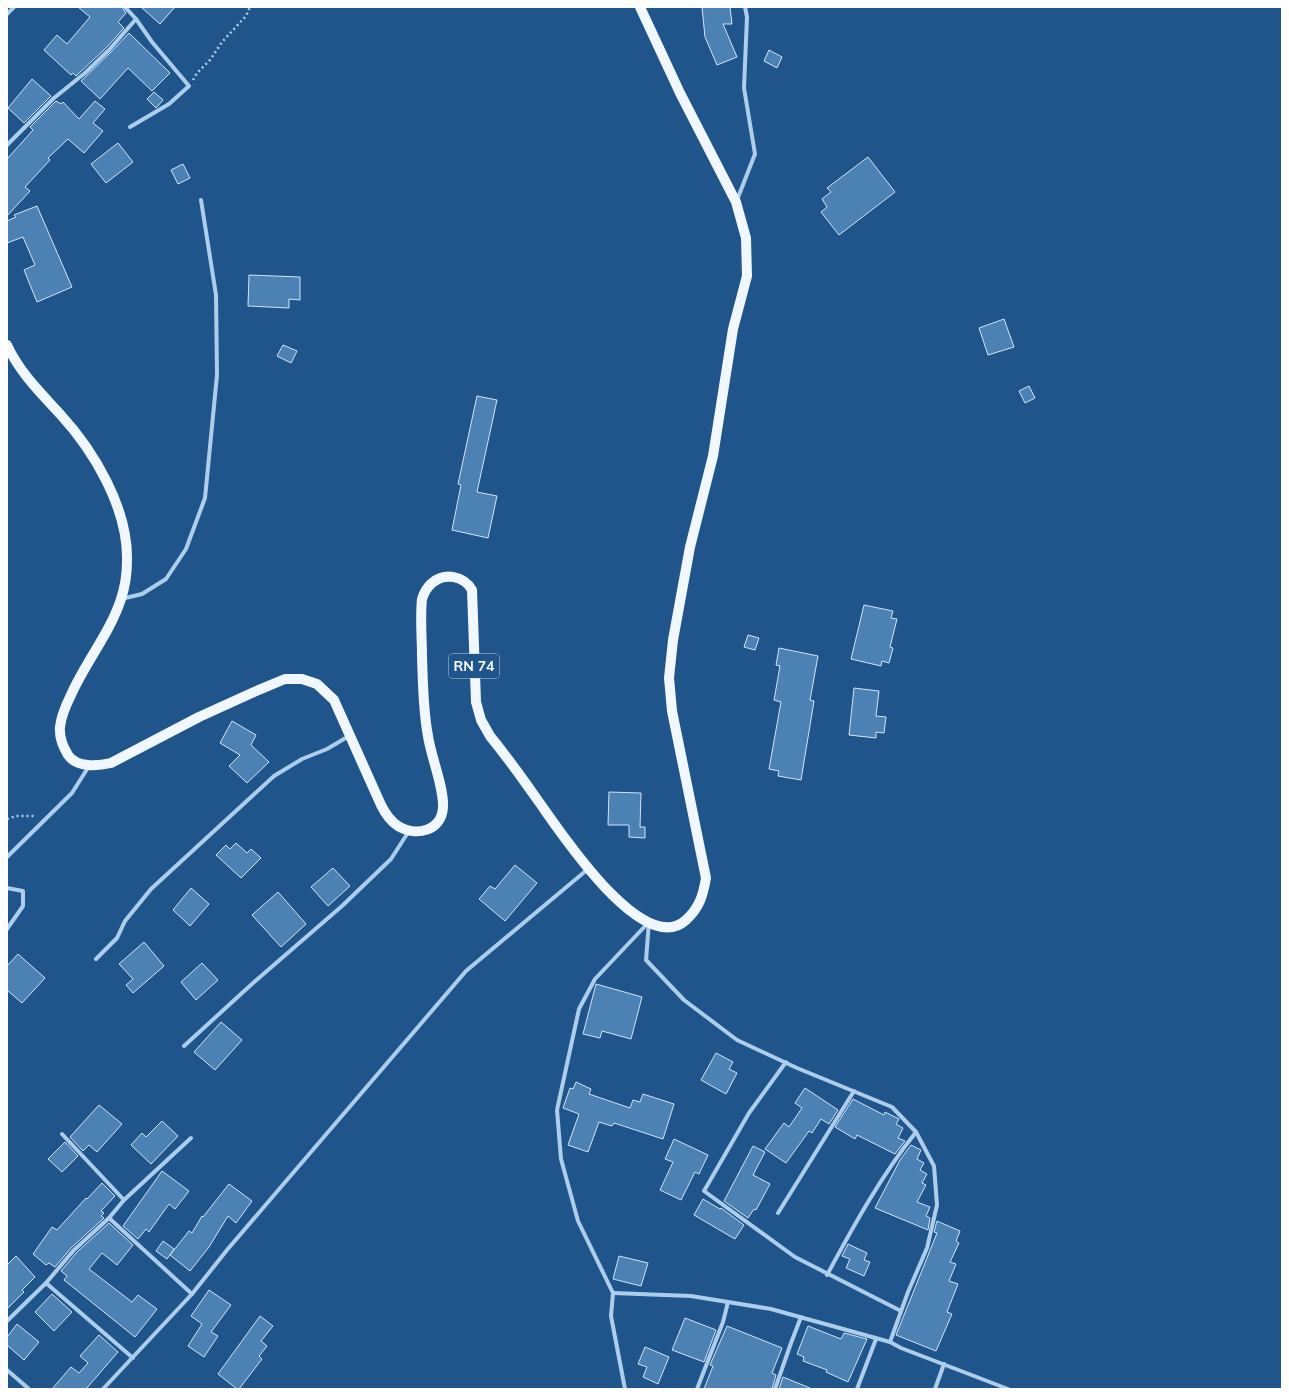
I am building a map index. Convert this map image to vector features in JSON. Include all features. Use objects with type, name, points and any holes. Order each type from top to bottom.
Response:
[{"type":"main road","name":"RN 74","points":[[410,831],[422,832],[430,829],[437,824],[443,809],[443,801],[428,736],[425,709],[421,609],[422,599],[426,590],[433,582],[446,577],[454,577],[465,581],[472,590],[476,702],[481,720],[490,736],[588,869],[634,915],[659,928],[668,928],[684,922],[703,898],[706,878],[672,711],[669,678],[673,640],[690,547],[713,456],[733,329],[747,276],[746,238],[736,202],[680,93],[640,7]]},
{"type":"main road","points":[[7,345],[23,374],[61,415],[96,460],[122,522],[127,546],[127,570],[121,599],[101,641],[77,681],[66,706],[60,726],[62,745],[70,758],[89,765],[98,766],[123,758],[199,717],[285,679],[302,679],[317,684],[334,700],[351,735],[371,785],[388,818],[398,826],[410,831]]},
{"type":"street","points":[[7,14],[14,7]]},
{"type":"street","points":[[125,7],[189,86],[170,104],[130,127]]},
{"type":"street","points":[[736,202],[755,154],[744,88],[747,17],[745,7]]},
{"type":"street","points":[[7,145],[54,98],[85,73],[109,50],[136,19]]},
{"type":"street","points":[[121,599],[142,594],[166,579],[186,549],[205,498],[217,375],[217,331],[216,295],[201,200]]},
{"type":"street","points":[[96,959],[117,938],[124,921],[152,889],[274,776],[302,759],[327,749],[351,735]]},
{"type":"street","points":[[7,857],[72,793],[89,765]]},
{"type":"street","points":[[184,1046],[253,983],[342,906],[392,859],[410,831]]},
{"type":"street","points":[[103,1389],[192,1294],[227,1250],[466,970],[588,869]]},
{"type":"street","points":[[7,888],[23,891],[23,906],[7,930]]},
{"type":"street","points":[[649,922],[646,960],[684,1000],[737,1040],[892,1107],[916,1132],[934,1166],[937,1205],[927,1248],[890,1342]]},
{"type":"street","points":[[625,1389],[611,1316],[613,1293],[578,1221],[561,1160],[557,1110],[579,1009],[595,979],[649,922]]},
{"type":"street","points":[[786,1062],[749,1113],[704,1192],[795,1257],[901,1311]]},
{"type":"street","points":[[778,1212],[854,1091]]},
{"type":"street","points":[[828,1275],[862,1212],[896,1157],[916,1132]]},
{"type":"street","points":[[62,1134],[124,1200]]},
{"type":"street","points":[[7,1321],[46,1283],[74,1250],[109,1218],[124,1200],[191,1138]]},
{"type":"street","points":[[109,1218],[192,1294]]},
{"type":"street","points":[[46,1283],[133,1358]]},
{"type":"street","points":[[613,1293],[691,1296],[771,1309],[890,1342],[901,1348],[1008,1389]]},
{"type":"street","points":[[697,1389],[723,1322],[728,1302]]},
{"type":"street","points":[[775,1389],[790,1343],[801,1317]]},
{"type":"street","points":[[857,1389],[876,1339]]},
{"type":"street","points":[[934,1389],[944,1364]]},
{"type":"street","points":[[7,1370],[29,1389]]},
{"type":"path","points":[[189,86],[197,73],[210,60],[222,42],[246,16],[250,7]]},
{"type":"path","points":[[7,819],[16,816],[48,816]]},
{"type":"building","points":[[78,7],[122,7],[126,13],[118,22],[124,28],[106,48],[76,76],[73,73],[71,75],[44,50],[57,35],[67,44],[90,17]]},
{"type":"building","points":[[141,7],[175,7],[160,24]]},
{"type":"building","points":[[702,7],[730,7],[732,24],[723,24],[737,57],[717,65],[705,37]]},
{"type":"building","points":[[129,33],[170,73],[152,91],[128,68],[100,99],[81,81]]},
{"type":"building","points":[[769,50],[782,57],[777,68],[764,61]]},
{"type":"building","points":[[32,79],[51,96],[24,123],[8,108]]},
{"type":"building","points":[[154,92],[163,100],[156,108],[147,99]]},
{"type":"building","points":[[56,101],[61,104],[63,102],[79,119],[95,101],[105,109],[93,123],[103,131],[84,153],[68,139],[48,158],[50,160],[25,187],[30,191],[7,216],[7,159],[33,130],[30,127]]},
{"type":"building","points":[[118,143],[133,162],[106,183],[91,164]]},
{"type":"building","points":[[868,157],[895,192],[839,235],[821,212],[827,207],[822,199],[831,192],[827,188]]},
{"type":"building","points":[[183,164],[190,178],[178,184],[171,170]]},
{"type":"building","points":[[37,206],[72,287],[37,302],[24,270],[35,265],[23,237],[7,243],[7,221],[16,217],[14,215]]},
{"type":"building","points":[[249,275],[300,277],[300,300],[289,299],[289,308],[248,306]]},
{"type":"building","points":[[1004,319],[1014,347],[988,355],[979,328]]},
{"type":"building","points":[[283,345],[297,351],[291,363],[277,356]]},
{"type":"building","points":[[1029,386],[1035,398],[1025,403],[1019,391]]},
{"type":"building","points":[[477,396],[497,400],[477,492],[497,496],[488,538],[452,530],[461,485],[458,484]]},
{"type":"building","points":[[864,605],[893,611],[891,618],[897,619],[890,647],[893,648],[889,663],[882,661],[881,666],[851,659]]},
{"type":"building","points":[[748,635],[759,638],[755,650],[744,647]]},
{"type":"building","points":[[779,648],[818,656],[810,700],[814,701],[801,780],[778,776],[779,771],[769,769],[781,702],[774,700],[780,666],[776,665]]},
{"type":"building","points":[[854,688],[879,691],[876,716],[886,717],[884,733],[876,732],[876,738],[849,735]]},
{"type":"building","points":[[232,721],[256,735],[251,745],[269,762],[247,783],[229,766],[240,755],[220,743]]},
{"type":"building","points":[[609,792],[641,793],[640,827],[645,827],[645,838],[629,837],[629,825],[608,825]]},
{"type":"building","points":[[236,843],[247,853],[251,849],[261,858],[241,878],[216,855],[226,845],[230,849]]},
{"type":"building","points":[[515,865],[537,883],[505,921],[479,899],[490,886],[495,889]]},
{"type":"building","points":[[333,868],[350,886],[328,906],[311,887]]},
{"type":"building","points":[[191,888],[209,904],[190,926],[173,910]]},
{"type":"building","points":[[278,892],[306,924],[281,947],[252,915]]},
{"type":"building","points":[[144,942],[164,966],[133,993],[126,985],[133,979],[119,964]]},
{"type":"building","points":[[18,954],[45,978],[22,1003],[7,990],[7,966]]},
{"type":"building","points":[[202,963],[218,980],[196,1000],[181,982]]},
{"type":"building","points":[[596,984],[642,997],[631,1039],[602,1031],[600,1038],[583,1034]]},
{"type":"building","points":[[221,1022],[242,1040],[215,1070],[194,1052]]},
{"type":"building","points":[[716,1053],[733,1062],[729,1069],[737,1073],[726,1094],[701,1080]]},
{"type":"building","points":[[576,1082],[591,1089],[589,1094],[630,1108],[633,1100],[640,1102],[643,1094],[674,1104],[663,1139],[614,1123],[612,1126],[599,1122],[588,1152],[568,1145],[579,1114],[563,1108],[570,1088],[573,1089]]},
{"type":"building","points":[[805,1088],[838,1110],[829,1124],[821,1119],[812,1133],[809,1131],[786,1163],[765,1149],[784,1123],[789,1127],[802,1108],[795,1103]]},
{"type":"building","points":[[853,1099],[884,1115],[885,1112],[899,1119],[896,1124],[903,1128],[898,1138],[905,1141],[895,1154],[857,1135],[855,1139],[835,1127]]},
{"type":"building","points":[[99,1105],[122,1124],[97,1152],[89,1145],[83,1151],[70,1137]]},
{"type":"building","points":[[162,1121],[178,1136],[151,1164],[131,1145],[142,1133],[146,1137]]},
{"type":"building","points":[[674,1139],[708,1155],[699,1174],[695,1172],[681,1200],[660,1190],[673,1162],[665,1159]]},
{"type":"building","points":[[65,1142],[78,1156],[62,1172],[48,1159]]},
{"type":"building","points":[[911,1145],[921,1150],[917,1159],[924,1163],[920,1170],[927,1174],[922,1183],[926,1185],[917,1202],[930,1207],[926,1216],[930,1218],[928,1230],[875,1208],[900,1160]]},
{"type":"building","points":[[753,1146],[765,1152],[753,1175],[770,1184],[756,1210],[754,1209],[748,1218],[724,1201]]},
{"type":"building","points":[[162,1171],[189,1191],[175,1209],[169,1204],[149,1232],[146,1229],[138,1239],[123,1226]]},
{"type":"building","points":[[102,1183],[115,1196],[101,1211],[104,1213],[101,1216],[104,1218],[72,1247],[55,1267],[49,1263],[46,1265],[33,1254],[52,1227],[57,1230]]},
{"type":"building","points":[[229,1184],[252,1201],[236,1223],[228,1216],[209,1247],[190,1271],[170,1255],[189,1231],[192,1233],[202,1216],[203,1217]]},
{"type":"building","points":[[703,1199],[720,1209],[721,1208],[744,1225],[735,1239],[694,1215]]},
{"type":"building","points":[[937,1221],[960,1231],[956,1241],[959,1243],[950,1262],[956,1264],[949,1281],[958,1284],[947,1312],[952,1314],[936,1351],[896,1335],[937,1233],[934,1232]]},
{"type":"building","points":[[109,1223],[133,1245],[117,1265],[102,1253],[89,1269],[132,1302],[138,1295],[157,1309],[135,1337],[64,1280],[67,1276],[61,1271],[77,1252]]},
{"type":"building","points":[[163,1241],[174,1249],[167,1259],[156,1251]]},
{"type":"building","points":[[848,1244],[867,1253],[864,1260],[870,1262],[864,1276],[846,1268],[850,1259],[842,1256]]},
{"type":"building","points":[[16,1256],[35,1277],[22,1290],[24,1292],[7,1309],[7,1265]]},
{"type":"building","points":[[619,1256],[648,1263],[641,1286],[613,1279]]},
{"type":"building","points":[[209,1290],[231,1305],[211,1332],[218,1336],[204,1357],[188,1346],[202,1324],[191,1316]]},
{"type":"building","points":[[52,1294],[72,1312],[54,1331],[35,1312]]},
{"type":"building","points":[[260,1316],[273,1326],[261,1341],[267,1346],[259,1356],[262,1359],[239,1389],[237,1389],[218,1374]]},
{"type":"building","points":[[685,1318],[716,1330],[704,1362],[672,1350]]},
{"type":"building","points":[[17,1324],[39,1342],[24,1360],[7,1345],[7,1337]]},
{"type":"building","points":[[727,1326],[782,1348],[772,1373],[776,1375],[772,1389],[704,1389],[713,1366],[710,1365]]},
{"type":"building","points":[[808,1326],[841,1339],[844,1333],[867,1339],[848,1382],[826,1372],[827,1370],[803,1361],[804,1357],[797,1354]]},
{"type":"building","points":[[99,1335],[118,1352],[86,1389],[52,1389],[71,1367],[79,1373],[88,1363],[80,1356]]},
{"type":"building","points":[[645,1347],[669,1357],[658,1384],[643,1377],[647,1367],[638,1364]]},
{"type":"building","points":[[783,1377],[810,1388],[810,1389],[779,1389]]}]
